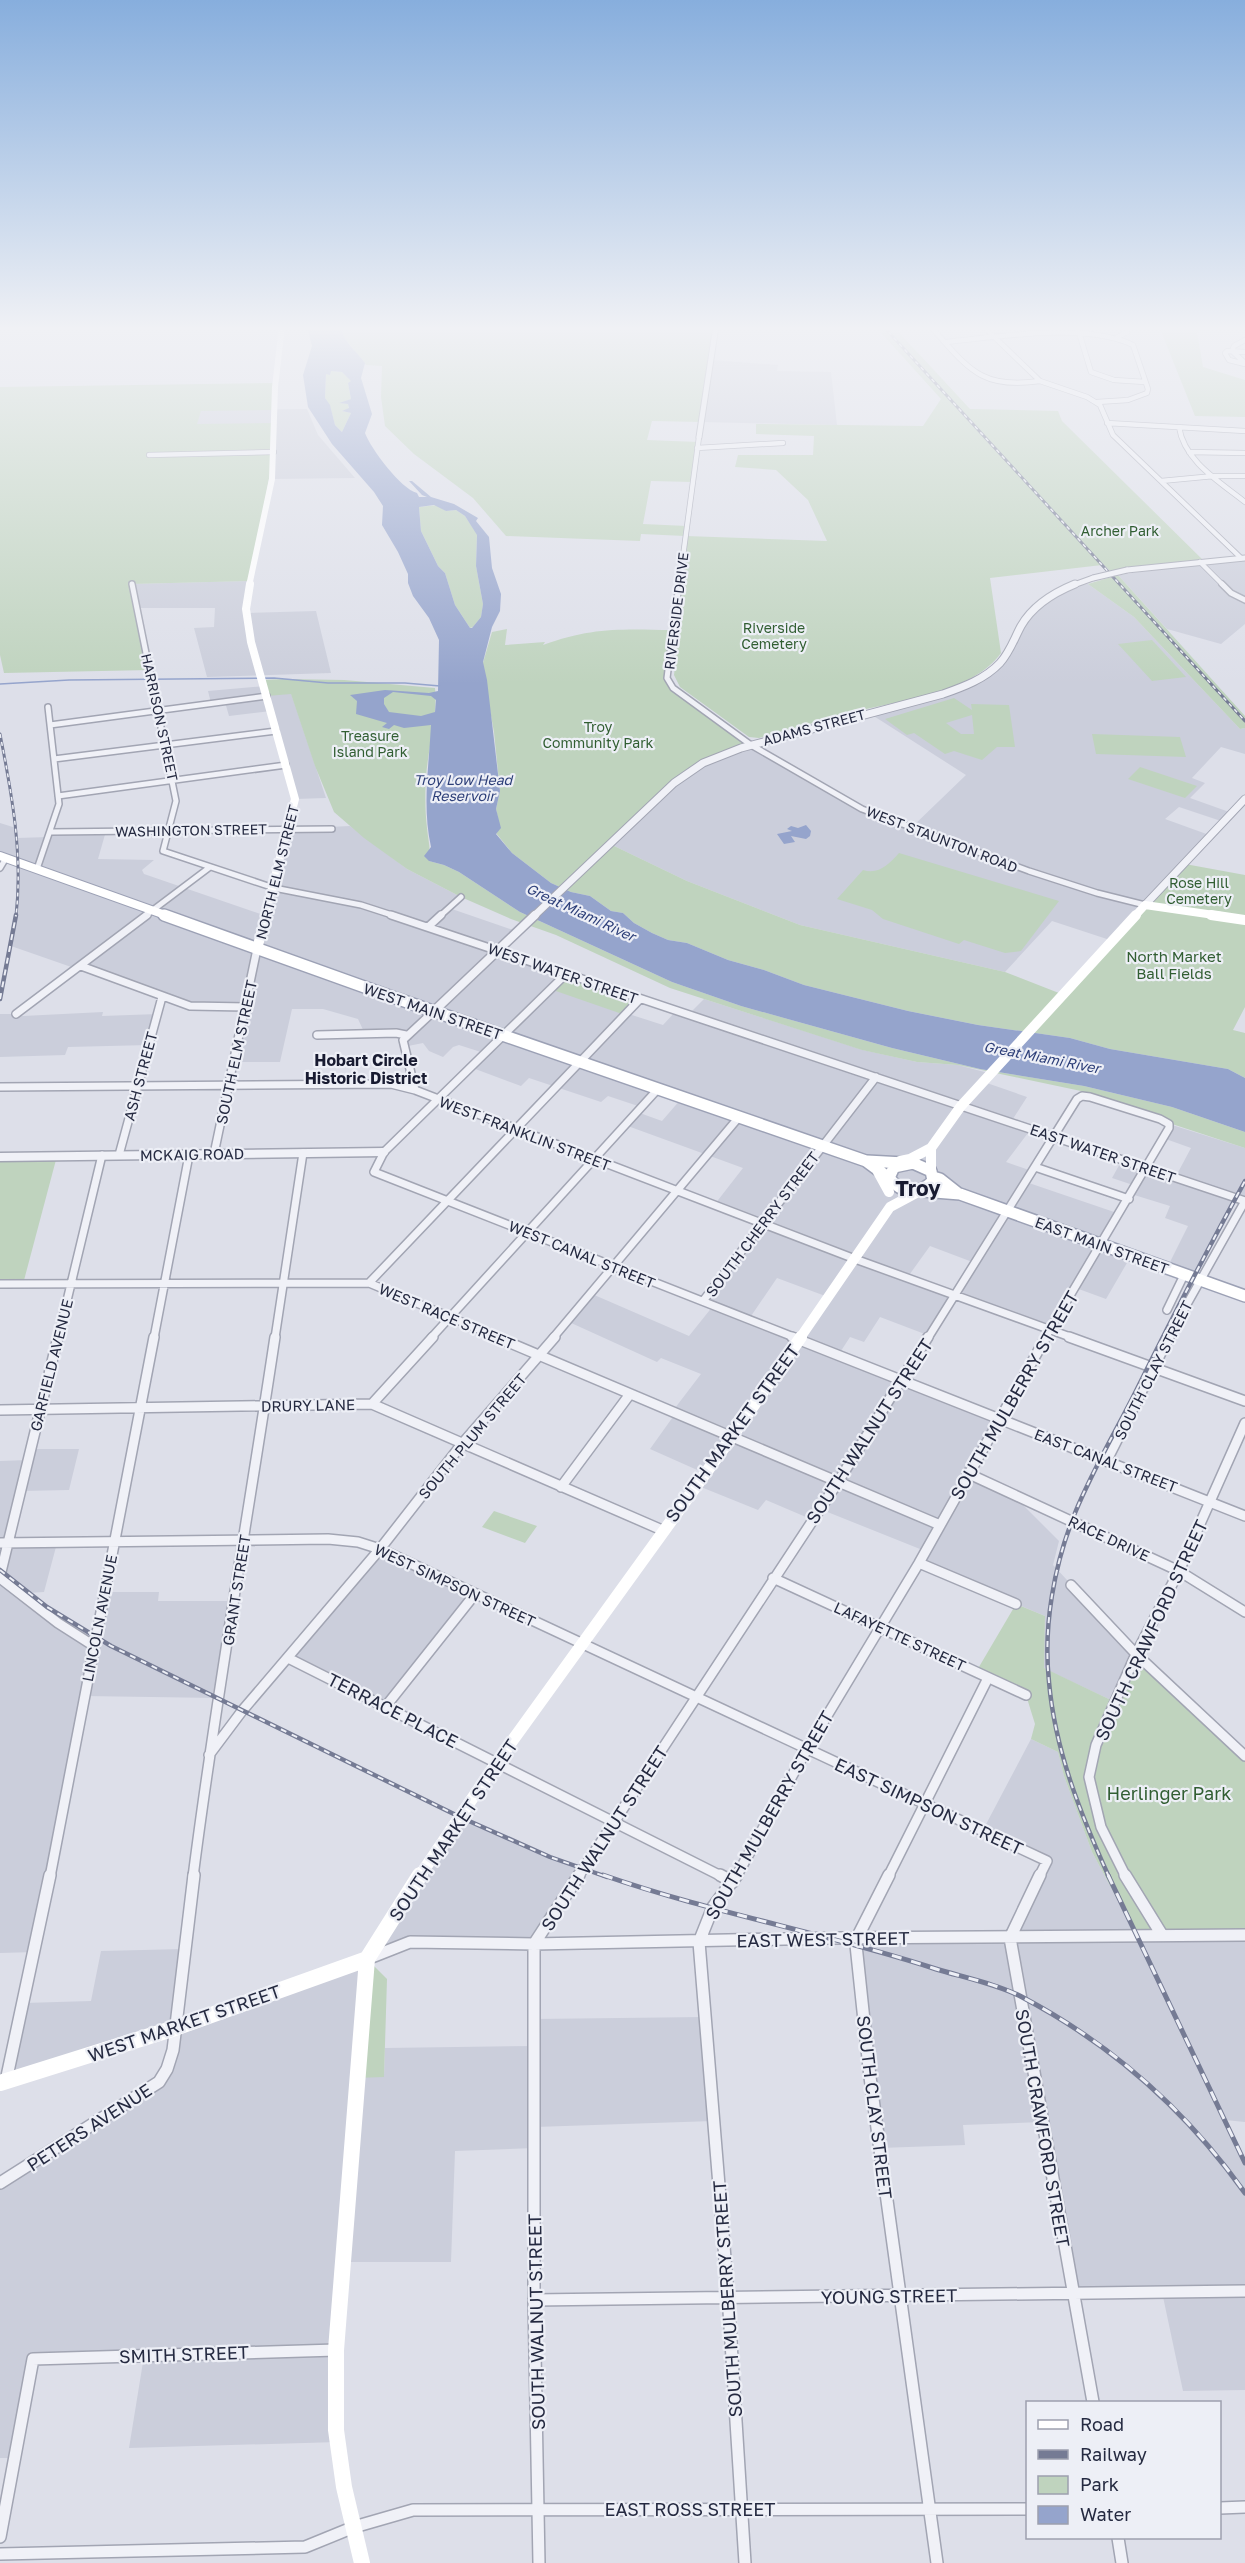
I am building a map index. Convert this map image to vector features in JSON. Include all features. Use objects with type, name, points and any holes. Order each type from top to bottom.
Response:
[{"type":"main road","name":"NORTH ELM STREET","points":[[257,949],[295,799],[248,632],[246,609],[272,478],[274,446]]},
{"type":"main road","name":"WEST MAIN STREET","points":[[3,857],[257,949],[871,1164]]},
{"type":"main road","points":[[931,1148],[934,1173],[932,1185],[891,1207],[888,1204],[891,1170],[931,1148],[962,1106],[1145,905],[1245,920]]},
{"type":"main road","points":[[871,1164],[904,1162],[920,1165],[934,1173],[959,1194]]},
{"type":"main road","points":[[871,1164],[890,1183],[903,1190],[959,1194]]},
{"type":"main road","name":"EAST MAIN STREET","points":[[959,1194],[1245,1296]]},
{"type":"main road","name":"SOUTH MARKET STREET","points":[[362,2563],[344,2487],[336,2430],[336,2350],[368,1959],[433,1855],[497,1762],[584,1643],[662,1530],[731,1438],[891,1207]]},
{"type":"main road","name":"WEST MARKET STREET","points":[[3,2082],[175,2028],[368,1959]]},
{"type":"street","points":[[697,448],[737,446]]},
{"type":"street","points":[[1124,446],[1243,558]]},
{"type":"street","points":[[1185,446],[1214,476],[1244,501]]},
{"type":"street","name":"RIVERSIDE DRIVE","points":[[697,448],[667,678],[680,694],[751,745]]},
{"type":"street","points":[[149,455],[274,452]]},
{"type":"street","points":[[1189,452],[1245,453]]},
{"type":"street","points":[[1161,481],[1214,476],[1245,476]]},
{"type":"street","name":"ADAMS STREET","points":[[434,1011],[684,775],[710,760],[751,745],[943,694],[975,682],[1003,660],[1023,622],[1039,604],[1063,589],[1093,578],[1127,570],[1243,558]]},
{"type":"street","points":[[1200,562],[1231,593],[1245,600]]},
{"type":"street","name":"HARRISON STREET","points":[[132,584],[176,801],[163,851]]},
{"type":"street","points":[[50,725],[267,696]]},
{"type":"street","points":[[37,869],[59,804],[48,707]]},
{"type":"street","points":[[54,759],[276,731]]},
{"type":"street","name":"WEST STAUNTON ROAD","points":[[751,745],[838,797],[877,815],[1029,871],[1097,893],[1145,905]]},
{"type":"street","points":[[58,796],[286,765]]},
{"type":"street","points":[[1145,905],[1245,799]]},
{"type":"street","name":"WASHINGTON STREET","points":[[51,832],[332,829]]},
{"type":"street","name":"WEST WATER STREET","points":[[163,851],[274,888],[361,905],[962,1106]]},
{"type":"street","points":[[0,868],[3,857]]},
{"type":"street","points":[[16,1014],[210,867]]},
{"type":"street","points":[[428,927],[461,897]]},
{"type":"street","name":"SOUTH ELM STREET","points":[[214,1154],[257,949]]},
{"type":"street","points":[[81,966],[190,1006],[246,1007]]},
{"type":"street","points":[[384,1152],[566,974]]},
{"type":"street","name":"ASH STREET","points":[[119,1155],[162,997]]},
{"type":"street","points":[[369,1283],[640,999]]},
{"type":"street","points":[[414,1090],[403,1047],[406,1035],[434,1011]]},
{"type":"street","points":[[317,1035],[406,1035]]},
{"type":"street","name":"SOUTH CHERRY STREET","points":[[703,1301],[820,1146],[876,1077]]},
{"type":"street","name":"WEST FRANKLIN STREET","points":[[0,1087],[380,1083],[414,1090],[514,1131],[594,1159],[855,1259],[1245,1401]]},
{"type":"street","points":[[372,1404],[657,1090]]},
{"type":"street","name":"SOUTH MULBERRY STREET","points":[[745,2563],[728,2295],[699,1942],[713,1907],[732,1882],[807,1749],[919,1563],[1050,1330],[1129,1199],[1169,1124],[1082,1096]]},
{"type":"street","name":"SOUTH WALNUT STREET","points":[[539,2563],[534,2300],[534,1944],[617,1822],[697,1695],[838,1482],[957,1296],[1005,1211],[1055,1137],[1077,1099],[1082,1096]]},
{"type":"street","name":"EAST WATER STREET","points":[[962,1106],[1245,1201]]},
{"type":"street","name":"SOUTH PLUM STREET","points":[[208,1758],[242,1712],[380,1549],[462,1443],[540,1356],[738,1117]]},
{"type":"street","name":"MCKAIG ROAD","points":[[0,1157],[384,1152]]},
{"type":"street","name":"WEST CANAL STREET","points":[[384,1152],[374,1172],[799,1339]]},
{"type":"street","name":"GRANT STREET","points":[[175,2028],[208,1758],[303,1153]]},
{"type":"street","name":"GARFIELD AVENUE","points":[[0,1577],[4,1543],[40,1409],[102,1155]]},
{"type":"street","name":"LINCOLN AVENUE","points":[[3,2082],[35,1952],[189,1155]]},
{"type":"street","points":[[1035,1167],[1129,1199]]},
{"type":"street","name":"SOUTH CLAY STREET","points":[[1107,1460],[1200,1280],[1245,1201]]},
{"type":"street","name":"SOUTH CLAY STREET","points":[[1167,1310],[1184,1275]]},
{"type":"street","name":"WEST RACE STREET","points":[[0,1284],[369,1283],[940,1525]]},
{"type":"street","name":"EAST CANAL STREET","points":[[799,1339],[1245,1516]]},
{"type":"street","points":[[561,1487],[630,1394]]},
{"type":"street","name":"DRURY LANE","points":[[0,1410],[372,1404],[662,1530]]},
{"type":"street","name":"SOUTH CRAWFORD STREET","points":[[1162,1935],[1124,1874],[1101,1827],[1089,1777],[1096,1744],[1136,1654],[1179,1571],[1245,1423]]},
{"type":"street","name":"RACE DRIVE","points":[[968,1473],[1179,1571],[1245,1612]]},
{"type":"street","name":"WEST SIMPSON STREET","points":[[4,1543],[328,1539],[358,1542],[380,1549],[584,1643]]},
{"type":"street","points":[[919,1563],[1016,1604]]},
{"type":"street","points":[[0,1577],[58,1623],[94,1646]]},
{"type":"street","name":"LAFAYETTE STREET","points":[[774,1578],[1026,1695]]},
{"type":"street","points":[[1071,1585],[1136,1654],[1245,1756]]},
{"type":"street","points":[[386,1706],[474,1594]]},
{"type":"street","name":"EAST SIMPSON STREET","points":[[584,1643],[1047,1861],[1010,1938]]},
{"type":"street","name":"TERRACE PLACE","points":[[288,1658],[732,1882]]},
{"type":"street","points":[[856,1938],[987,1678]]},
{"type":"street","name":"EAST WEST STREET","points":[[368,1959],[410,1942],[534,1944],[856,1938],[1245,1935]]},
{"type":"street","name":"SOUTH CLAY STREET","points":[[856,1938],[870,2077],[937,2563]]},
{"type":"street","name":"SOUTH CRAWFORD STREET","points":[[1010,1938],[1093,2401]]},
{"type":"street","name":"PETERS AVENUE","points":[[0,2183],[159,2082],[169,2070],[173,2055],[175,2028]]},
{"type":"street","name":"YOUNG STREET","points":[[534,2300],[728,2295],[812,2297],[1245,2291]]},
{"type":"street","name":"SMITH STREET","points":[[0,2537],[33,2359],[336,2350]]},
{"type":"street","points":[[1221,2508],[1245,2507]]},
{"type":"street","name":"EAST ROSS STREET","points":[[0,2554],[305,2547],[354,2527],[413,2510],[1026,2509]]},
{"type":"street","points":[[1118,2539],[1122,2563]]},
{"type":"shaded area","points":[[226,446],[327,446],[355,478],[272,479]]},
{"type":"shaded area","points":[[1245,558],[1245,624],[1221,644],[1167,629],[1118,575]]},
{"type":"shaded area","points":[[250,581],[247,613],[316,611],[331,673],[207,677],[194,628],[214,627],[215,608],[136,608],[132,584]]},
{"type":"shaded area","points":[[1088,584],[1134,617],[1240,729],[1245,728],[1245,754],[1221,747],[1192,778],[1205,783],[1190,798],[1232,813],[1224,822],[1179,807],[1165,819],[1212,836],[1113,941],[1052,921],[1005,972],[800,925],[687,881],[610,844],[684,775],[751,745],[844,800],[911,828],[966,775],[869,713],[934,696],[994,669],[1030,613],[1070,586]]},
{"type":"shaded area","points":[[265,686],[291,693],[326,798],[295,799],[271,711],[229,716],[225,702],[211,703],[208,691]]},
{"type":"shaded area","points":[[0,823],[16,828],[17,838],[49,837],[51,832],[106,831],[98,859],[154,860],[142,870],[144,874],[266,916],[287,829],[350,826],[407,869],[461,897],[449,908],[516,931],[498,950],[566,974],[551,989],[663,1025],[676,1011],[688,1015],[704,999],[863,1050],[917,1062],[958,1065],[992,1074],[984,1082],[1027,1097],[1011,1122],[1031,1129],[1006,1162],[1032,1171],[1026,1182],[1120,1214],[1102,1245],[1131,1256],[1106,1299],[1076,1288],[1050,1330],[957,1296],[930,1336],[880,1317],[864,1342],[850,1337],[839,1354],[999,1419],[968,1473],[1012,1494],[1059,1541],[1053,1565],[1136,1654],[1115,1702],[1043,1668],[1045,1616],[919,1563],[925,1551],[820,1509],[813,1520],[766,1500],[758,1510],[696,1485],[704,1473],[650,1449],[675,1414],[672,1412],[701,1374],[661,1358],[657,1362],[569,1322],[592,1294],[689,1336],[713,1306],[703,1301],[763,1224],[715,1204],[743,1168],[625,1125],[637,1112],[662,1121],[681,1099],[657,1090],[641,1107],[608,1096],[601,1102],[529,1078],[521,1086],[470,1067],[484,1053],[459,1045],[453,1047],[443,1057],[429,1051],[423,1043],[403,1047],[406,1036],[365,1034],[358,1019],[323,1009],[292,1009],[280,1062],[234,1062],[246,1007],[190,1006],[81,967],[77,969],[11,946],[17,906],[19,863],[0,856]],"holes":[[[930,1246],[975,1263],[957,1295],[907,1278]],[[777,1278],[828,1297],[799,1339],[749,1319]]]},
{"type":"shaded area","points":[[103,1012],[102,1016],[158,1014],[149,1045],[68,1047],[65,1055],[0,1057],[0,1014],[23,1016]]},
{"type":"shaded area","points":[[1169,1124],[1245,1148],[1245,1201],[1235,1198],[1192,1277],[1167,1268],[1188,1226],[1165,1218],[1170,1206],[1131,1194],[1136,1186],[1112,1178],[1122,1160],[1175,1178],[1191,1148],[1163,1138]]},
{"type":"shaded area","points":[[31,1449],[79,1449],[69,1490],[21,1491],[9,1543],[57,1543],[44,1592],[28,1593],[95,1638],[104,1592],[159,1592],[158,1601],[234,1601],[218,1698],[84,1696],[35,1952],[0,1953],[0,1570],[9,1544],[0,1543],[0,1461],[28,1460]]},
{"type":"shaded area","points":[[380,1549],[475,1594],[386,1706],[288,1658]]},
{"type":"shaded area","points":[[1031,1739],[1058,1752],[1064,1776],[1092,1852],[1137,1936],[1245,1935],[1245,2122],[1225,2120],[1245,2165],[1245,2390],[1183,2391],[1162,2292],[1073,2293],[1042,2122],[963,2125],[965,2145],[880,2148],[857,1938],[1010,1938],[1047,1861],[983,1830]]},
{"type":"shaded area","points":[[460,1817],[550,1857],[584,1869],[534,1944],[410,1942],[368,1959],[384,2077],[385,2048],[535,2046],[535,2019],[704,2017],[713,2121],[535,2127],[535,2148],[455,2151],[451,2262],[342,2262],[338,2442],[129,2448],[144,2356],[33,2359],[15,2458],[0,2458],[0,2183],[159,2082],[175,2029],[6,2081],[24,2003],[91,2001],[101,1951],[184,1949],[175,2028],[367,1959]]},
{"type":"green space","points":[[0,446],[274,446],[250,581],[132,584],[150,670],[4,673],[0,655]]},
{"type":"green space","points":[[405,446],[698,446],[693,482],[651,481],[643,524],[687,526],[686,536],[827,541],[808,500],[776,470],[735,467],[738,455],[813,455],[813,446],[1087,446],[1205,562],[1110,571],[1078,539],[1102,565],[990,578],[1001,653],[989,666],[973,677],[955,686],[915,698],[759,738],[749,737],[680,687],[674,675],[679,635],[677,631],[673,631],[668,682],[751,745],[697,767],[610,844],[687,881],[800,925],[1005,972],[1064,995],[1185,864],[1245,875],[1245,1007],[1233,1030],[1245,1033],[1245,1078],[1228,1069],[1110,1049],[1070,1038],[978,1025],[908,1011],[804,985],[728,960],[687,943],[668,940],[634,923],[623,913],[611,911],[590,896],[571,892],[551,883],[512,853],[496,833],[500,828],[496,809],[500,791],[494,732],[482,666],[492,632],[507,629],[505,645],[545,642],[543,645],[592,632],[672,630],[685,536],[641,534],[640,541],[506,536],[473,498]]},
{"type":"green space","points":[[438,505],[446,511],[456,510],[465,516],[477,534],[476,566],[483,604],[481,617],[470,628],[455,605],[445,573],[438,566],[421,531],[419,507]]},
{"type":"green space","points":[[1118,575],[1245,716],[1245,728],[1240,729],[1134,617],[1088,584]]},
{"type":"green space","points":[[1152,640],[1186,677],[1152,681],[1118,644]]},
{"type":"green space","name":"Treasure Island Park","points":[[263,680],[344,680],[435,688],[434,721],[425,789],[429,861],[459,872],[520,912],[672,982],[741,1006],[892,1048],[980,1069],[1084,1086],[1172,1107],[1245,1132],[1245,1148],[1090,1097],[1081,1091],[958,1065],[917,1062],[862,1050],[670,988],[556,935],[511,919],[461,897],[407,869],[364,838],[334,812],[315,766],[291,694],[267,696]]},
{"type":"green space","points":[[954,698],[972,710],[971,704],[1009,705],[1015,747],[997,747],[982,760],[954,751],[945,754],[914,733],[907,735],[885,719]],"holes":[[[972,715],[974,734],[961,734],[946,723]]]},
{"type":"green space","points":[[1092,734],[1180,737],[1186,757],[1096,754]]},
{"type":"green space","points":[[1140,767],[1197,786],[1185,798],[1128,779]]},
{"type":"green space","points":[[899,853],[1059,901],[1021,951],[1005,953],[964,940],[959,944],[883,919],[872,910],[837,899],[863,870],[879,870]]},
{"type":"green space","points":[[566,974],[640,999],[625,1015],[550,989]]},
{"type":"green space","points":[[57,1156],[23,1284],[0,1284],[0,1157]]},
{"type":"green space","points":[[494,1511],[537,1526],[525,1543],[482,1527]]},
{"type":"green space","name":"Herlinger Park","points":[[1016,1604],[1045,1616],[1044,1668],[1115,1702],[1136,1654],[1245,1756],[1245,1935],[1137,1936],[1092,1852],[1064,1776],[1058,1752],[1031,1739],[1035,1724],[1026,1695],[976,1672]]},
{"type":"green space","points":[[367,1959],[387,1979],[384,2077],[357,2078]]},
{"type":"water","name":"Troy Low Head Reservoir","points":[[333,446],[372,446],[395,476],[410,490],[417,493],[419,497],[427,497],[422,495],[409,481],[412,481],[431,497],[454,504],[478,518],[476,521],[489,537],[492,568],[501,594],[500,611],[492,627],[483,662],[500,791],[496,809],[501,828],[496,834],[512,853],[551,883],[571,892],[590,896],[611,911],[623,913],[634,923],[668,940],[687,943],[728,960],[804,985],[908,1011],[978,1025],[1070,1038],[1110,1049],[1228,1069],[1245,1078],[1245,1132],[1172,1107],[1084,1086],[980,1069],[892,1048],[741,1006],[672,982],[520,912],[459,872],[429,861],[424,856],[431,847],[427,801],[431,725],[404,728],[394,725],[389,729],[382,727],[387,723],[356,714],[357,701],[350,695],[385,690],[429,693],[438,691],[439,640],[429,618],[413,596],[408,583],[408,574],[382,525],[383,506],[374,492]],"holes":[[[434,505],[446,511],[456,510],[465,516],[477,535],[476,566],[483,604],[481,617],[472,628],[455,605],[445,573],[438,566],[421,531],[419,507]],[[393,692],[431,696],[436,700],[435,712],[421,716],[389,712],[384,704],[384,698]]]},
{"type":"water","points":[[806,825],[811,831],[810,836],[806,839],[791,836],[795,842],[784,844],[777,834],[792,831],[787,829],[791,826],[798,828]]},
{"type":"waterway","points":[[0,684],[69,680],[274,678],[328,683],[405,683],[440,686]]},
{"type":"railway","points":[[993,446],[1245,721]]},
{"type":"railway","points":[[0,734],[17,847],[16,916]]},
{"type":"railway","points":[[0,999],[16,915]]},
{"type":"railway","points":[[1109,1877],[1071,1782],[1052,1708],[1048,1639],[1056,1575],[1075,1513],[1089,1482],[1189,1285],[1245,1181]]},
{"type":"railway","points":[[0,1570],[47,1607],[111,1646],[460,1817],[550,1857],[607,1877]]},
{"type":"railway","points":[[603,1875],[686,1901],[895,1956],[1012,1992],[1087,2036],[1145,2082],[1198,2134],[1245,2193]]},
{"type":"railway","points":[[1108,1875],[1245,2163]]},
{"type":"district","name":"Hobart Circle Historic District","points":[[366,1069]]},
{"type":"district","name":"Troy","points":[[918,1188]]},
{"type":"park label","name":"Archer Park","points":[[1120,530]]},
{"type":"park label","name":"Riverside Cemetery","points":[[774,636]]},
{"type":"park label","name":"Troy Community Park","points":[[598,734]]},
{"type":"park label","name":"Rose Hill Cemetery","points":[[1199,890]]},
{"type":"park label","name":"North Market Ball Fields","points":[[1174,964]]},
{"type":"water label","name":"Great Miami River","points":[[581,912]]},
{"type":"water label","name":"Great Miami River","points":[[1042,1057]]}]
